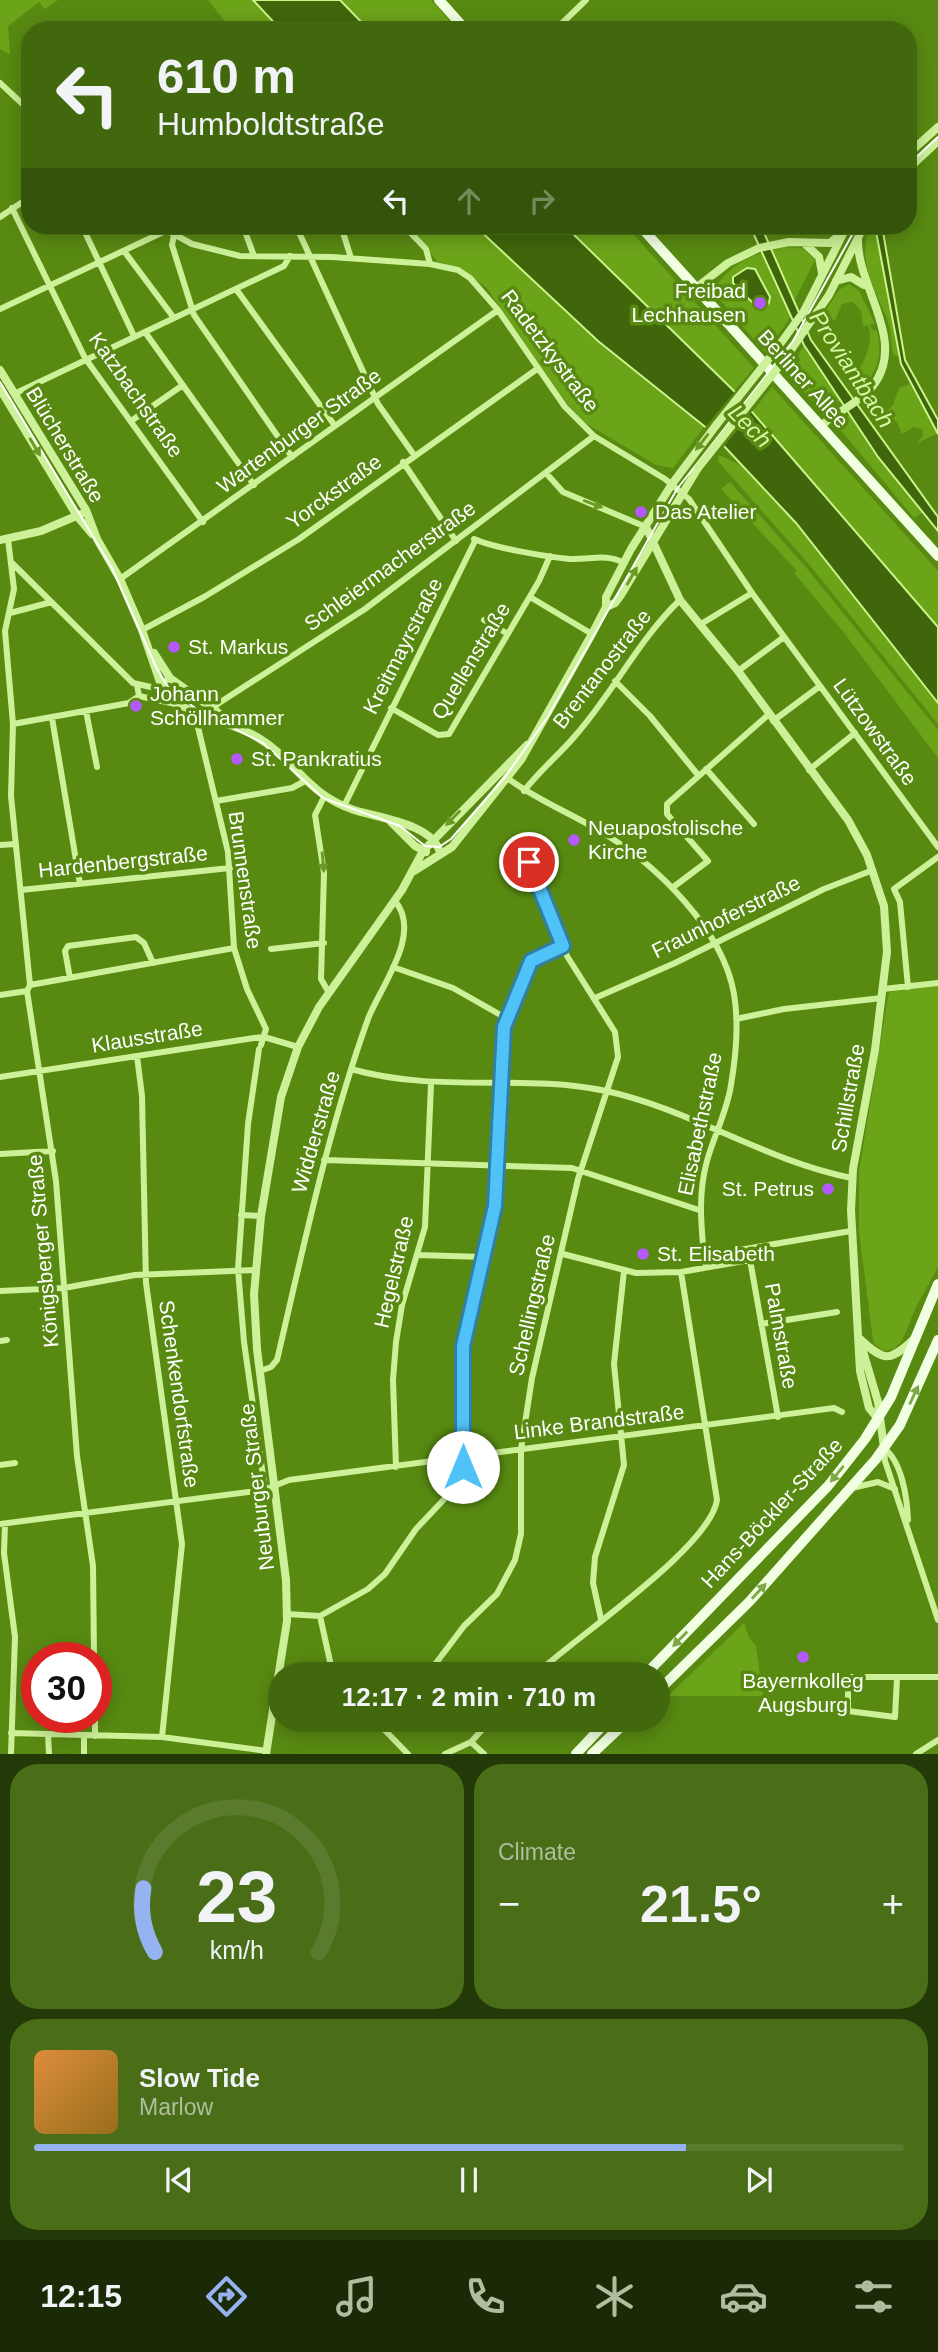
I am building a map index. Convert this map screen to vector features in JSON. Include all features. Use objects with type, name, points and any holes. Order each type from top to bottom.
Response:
[{"type":"main road","points":[[439,0],[458,21]]},
{"type":"main road","name":"Berliner Allee","points":[[648,235],[938,556]]},
{"type":"main road","name":"Hans-Böckler-Straße","points":[[658,1662],[828,1486],[879,1420],[938,1284]]},
{"type":"main road","name":"Hans-Böckler-Straße","points":[[670,1679],[749,1602],[851,1489],[884,1448],[900,1425],[938,1340]]},
{"type":"main road","points":[[576,1754],[597,1732]]},
{"type":"main road","points":[[592,1754],[615,1732]]},
{"type":"street","points":[[564,21],[586,0]]},
{"type":"street","points":[[0,83],[21,103]]},
{"type":"street","points":[[917,146],[938,127]]},
{"type":"street","points":[[917,161],[938,141]]},
{"type":"street","points":[[0,217],[21,202]]},
{"type":"street","name":"Katzbachstraße","points":[[12,208],[21,226]]},
{"type":"street","name":"Katzbachstraße","points":[[25,235],[85,358],[203,522]]},
{"type":"street","points":[[86,235],[134,336]]},
{"type":"street","points":[[0,309],[156,235]]},
{"type":"street","points":[[174,235],[172,245],[191,310],[292,457]]},
{"type":"street","name":"Radetzkystraße","points":[[174,235],[217,252],[254,256],[351,258],[430,264],[458,270],[481,288],[563,405],[594,436],[681,492]]},
{"type":"street","points":[[246,235],[254,256]]},
{"type":"street","points":[[300,235],[375,398],[414,455]]},
{"type":"street","points":[[344,235],[351,258]]},
{"type":"street","points":[[413,235],[426,249],[430,264]]},
{"type":"street","points":[[696,288],[728,263],[759,248],[771,245],[830,243],[838,235]]},
{"type":"street","name":"Neuburger Straße","points":[[414,871],[452,847],[470,827],[527,745],[592,634],[606,607],[606,597],[624,562],[672,484],[788,334],[804,310],[841,235]]},
{"type":"street","name":"Neuburger Straße","points":[[606,607],[615,603],[698,468],[796,345],[836,281],[860,235]]},
{"type":"street","points":[[821,426],[855,401],[878,377],[886,350],[880,319],[858,257],[858,238]]},
{"type":"street","points":[[802,243],[817,253],[822,272]]},
{"type":"street","points":[[124,251],[174,318]]},
{"type":"street","points":[[15,394],[85,358],[284,267],[290,256]]},
{"type":"street","points":[[836,281],[851,277],[867,288]]},
{"type":"street","points":[[236,289],[335,426]]},
{"type":"street","name":"Wartenburger Straße","points":[[120,579],[498,310]]},
{"type":"street","points":[[145,332],[254,485]]},
{"type":"street","name":"Yorckstraße","points":[[142,630],[186,608],[299,539],[403,462],[537,369]]},
{"type":"street","name":"Blücherstraße","points":[[0,370],[86,510],[97,539],[120,579],[142,630],[161,685],[180,705],[201,717],[228,724],[264,742],[324,797],[344,806],[404,822],[434,839]]},
{"type":"street","points":[[131,421],[183,385]]},
{"type":"street","name":"Blücherstraße","points":[[0,389],[77,516],[97,539]]},
{"type":"street","name":"Schleiermacherstraße","points":[[201,717],[339,628],[594,436]]},
{"type":"street","points":[[403,462],[456,541]]},
{"type":"street","points":[[546,473],[563,492],[646,527]]},
{"type":"street","name":"Lützowstraße","points":[[681,492],[701,515],[752,593],[938,847]]},
{"type":"street","points":[[4,540],[77,516],[86,510]]},
{"type":"street","name":"Schillstraße","points":[[646,527],[654,539],[680,600],[738,671],[848,820],[873,870],[886,917],[888,944],[883,993],[852,1178],[851,1231],[859,1339],[878,1402],[884,1448],[895,1489],[938,1620]]},
{"type":"street","points":[[467,533],[475,541],[550,556],[574,559],[604,556],[624,562]]},
{"type":"street","name":"Königsberger Straße","points":[[4,540],[12,563],[14,589],[5,631],[13,724],[11,796],[38,1071],[53,1151],[77,1456],[93,1566],[94,1642]]},
{"type":"street","name":"Kreitmayrstraße","points":[[344,806],[475,541]]},
{"type":"street","name":"Quellenstraße","points":[[391,708],[438,735],[449,734],[530,597],[550,556]]},
{"type":"street","points":[[12,563],[48,603],[137,685],[154,688],[170,678]]},
{"type":"street","points":[[701,625],[752,593]]},
{"type":"street","name":"Quellenstraße","points":[[530,597],[592,634]]},
{"type":"street","name":"Brentanostraße","points":[[524,790],[542,766],[575,736],[680,600]]},
{"type":"street","points":[[10,613],[48,603]]},
{"type":"street","points":[[484,620],[508,634]]},
{"type":"street","points":[[738,671],[784,637]]},
{"type":"street","name":"Blücherstraße","points":[[148,644],[170,678],[228,724]]},
{"type":"street","points":[[615,681],[650,716],[698,775]]},
{"type":"street","points":[[137,685],[139,696]]},
{"type":"street","points":[[672,888],[708,861],[666,810],[669,801],[771,718],[820,685]]},
{"type":"street","points":[[13,724],[129,703],[139,696],[180,705]]},
{"type":"street","points":[[86,711],[97,767]]},
{"type":"street","name":"Brunnenstraße","points":[[201,717],[197,723],[197,731],[216,801],[230,869],[234,948],[247,989],[264,1023],[264,1037]]},
{"type":"street","points":[[52,718],[80,884]]},
{"type":"street","points":[[809,770],[855,733]]},
{"type":"street","points":[[706,769],[754,824]]},
{"type":"street","name":"Neuburger Straße","points":[[266,1752],[287,1614],[276,1485],[260,1371],[255,1270],[278,1108],[298,1047],[329,993],[395,901],[423,851],[505,777]]},
{"type":"street","name":"Elisabethstraße","points":[[505,777],[617,841],[646,863],[672,888],[714,943],[728,971],[736,1019],[732,1080],[706,1166],[699,1210],[705,1267]]},
{"type":"street","points":[[216,801],[292,789],[305,781]]},
{"type":"street","points":[[324,797],[315,815],[324,871],[322,983],[329,993]]},
{"type":"street","name":"Blücherstraße","points":[[389,820],[423,851]]},
{"type":"street","name":"Schellingstraße","points":[[437,1662],[464,1626],[497,1594],[515,1560],[521,1534],[521,1449],[542,1333],[581,1170],[618,1057],[618,1041],[595,998],[573,969],[519,837]]},
{"type":"street","points":[[423,851],[440,853],[434,839]]},
{"type":"street","points":[[0,845],[16,844]]},
{"type":"street","points":[[908,987],[900,902],[894,889],[938,858]]},
{"type":"street","name":"Hardenbergstraße","points":[[21,890],[230,869]]},
{"type":"street","name":"Fraunhoferstraße","points":[[595,998],[824,888],[873,870]]},
{"type":"street","name":"Widderstraße","points":[[260,1371],[271,1367],[276,1360],[324,1160],[351,1069],[369,1016],[402,942],[404,921],[395,901]]},
{"type":"street","points":[[70,978],[65,951],[68,946],[136,937],[144,943],[153,963]]},
{"type":"street","points":[[271,949],[324,943]]},
{"type":"street","points":[[287,1614],[320,1616],[362,1594],[385,1574],[416,1529],[456,1486],[463,1457],[463,1346],[495,1206],[506,1018],[531,961],[563,946]]},
{"type":"street","points":[[0,995],[70,978],[234,948]]},
{"type":"street","points":[[393,967],[453,988],[506,1018]]},
{"type":"street","points":[[736,1019],[938,983]]},
{"type":"street","points":[[261,1216],[241,1215],[248,1124],[260,1047],[264,1037]]},
{"type":"street","name":"Klausstraße","points":[[0,1077],[264,1037],[298,1047]]},
{"type":"street","name":"Schenkendorfstraße","points":[[137,1056],[142,1096],[149,1319],[178,1501],[181,1562],[162,1737]]},
{"type":"street","points":[[351,1069],[431,1084],[501,1084],[607,1091],[660,1108],[785,1159],[852,1178]]},
{"type":"street","name":"Hegelstraße","points":[[396,1467],[393,1390],[396,1342],[402,1305],[425,1227],[431,1084]]},
{"type":"street","points":[[0,1154],[53,1151]]},
{"type":"street","points":[[324,1160],[581,1170],[699,1210]]},
{"type":"street","name":"Neuburger Straße","points":[[241,1215],[238,1269],[244,1342],[265,1490]]},
{"type":"street","points":[[704,1256],[851,1231]]},
{"type":"street","name":"Palmstraße","points":[[748,1250],[778,1417]]},
{"type":"street","points":[[563,1254],[624,1271],[681,1272],[750,1260]]},
{"type":"street","points":[[417,1255],[484,1257]]},
{"type":"street","points":[[0,1291],[64,1288],[146,1275],[255,1270]]},
{"type":"street","points":[[601,1619],[593,1568],[622,1475],[622,1435],[614,1364],[624,1271]]},
{"type":"street","points":[[550,1662],[669,1564],[709,1522],[714,1512],[717,1500],[681,1272]]},
{"type":"street","points":[[761,1324],[837,1312]]},
{"type":"street","points":[[859,1339],[878,1355],[888,1357],[897,1355],[914,1339]]},
{"type":"street","name":"Linke Brandstraße","points":[[3,1524],[265,1490],[289,1480],[622,1435],[704,1428],[834,1408],[842,1412]]},
{"type":"street","name":"Schillstraße","points":[[884,1448],[894,1455],[907,1504],[908,1523]]},
{"type":"street","points":[[0,1465],[15,1463]]},
{"type":"street","points":[[851,1489],[878,1482],[895,1489]]},
{"type":"street","points":[[3,1524],[15,1637],[11,1754]]},
{"type":"street","points":[[320,1616],[330,1662]]},
{"type":"street","points":[[897,1678],[895,1717],[848,1711],[848,1677],[938,1677]]},
{"type":"street","points":[[389,1732],[408,1754]]},
{"type":"street","points":[[445,1754],[471,1742],[480,1732]]},
{"type":"street","points":[[11,1733],[162,1737],[266,1752]]},
{"type":"street","points":[[48,1734],[49,1754]]},
{"type":"street","points":[[84,1735],[84,1754]]},
{"type":"street","points":[[916,1754],[938,1740]]},
{"type":"street","points":[[471,1742],[484,1754]]},
{"type":"shaded area","points":[[0,0],[58,0],[45,9],[39,2],[8,26],[10,55],[0,49]]},
{"type":"shaded area","points":[[208,0],[253,0],[273,21],[225,21]]},
{"type":"shaded area","points":[[340,0],[431,0],[450,21],[444,19],[445,21],[360,21]]},
{"type":"shaded area","points":[[415,235],[485,235],[598,341],[704,427],[673,468],[656,465],[582,421],[486,287],[459,268],[437,261]]},
{"type":"shaded area","points":[[574,235],[634,235],[754,368],[734,391]]},
{"type":"shaded area","points":[[868,235],[877,235],[900,355],[893,354],[888,320],[868,272],[865,249]]},
{"type":"shaded area","name":"Freibad Lechhausen","points":[[786,247],[802,248],[815,260],[789,311],[791,316],[766,353],[713,292],[727,274],[744,261],[764,252]]},
{"type":"shaded area","points":[[849,284],[859,291],[875,324],[870,324],[872,330],[877,331],[879,353],[876,367],[864,385],[855,379],[870,339],[868,325],[863,326],[861,311],[853,302],[842,304],[835,320],[821,318],[839,290]]},
{"type":"shaded area","points":[[804,345],[841,401],[825,406],[820,400],[815,403],[784,372],[789,367],[798,365],[798,356]]},
{"type":"shaded area","points":[[910,384],[938,433],[917,443],[923,436],[922,429],[914,427],[902,434],[897,422],[885,412],[893,405],[899,388]]},
{"type":"shaded area","points":[[772,387],[938,571],[938,627],[752,412]]},
{"type":"shaded area","points":[[850,414],[878,457],[923,512],[914,518],[839,428]]},
{"type":"shaded area","points":[[719,455],[740,465],[796,523],[938,703],[938,724],[808,563],[718,461]]},
{"type":"shaded area","points":[[730,482],[804,565],[938,730],[938,758],[842,630],[794,573],[797,571],[721,489]]},
{"type":"shaded area","points":[[938,985],[938,1267],[916,1307],[902,1341],[894,1349],[884,1351],[874,1344],[872,1332],[859,1232],[859,1171],[889,992]]},
{"type":"shaded area","points":[[744,1623],[749,1638],[756,1646],[763,1696],[670,1694]]},
{"type":"water","points":[[253,0],[340,0],[360,21],[273,21]]},
{"type":"water","name":"Lech","points":[[485,235],[574,235],[734,391],[938,627],[938,703],[796,523],[709,430],[598,341]]},
{"type":"water","points":[[754,235],[765,235],[811,340],[938,517],[938,531],[878,457],[804,345]]},
{"type":"water","points":[[877,235],[884,235],[905,360],[938,420],[938,434],[901,364]]},
{"type":"water","points":[[747,268],[755,269],[770,297],[769,303],[762,308],[757,307],[733,283],[733,277]]},
{"type":"pier","points":[[737,389],[754,409],[722,449],[703,430]]},
{"type":"tram line","points":[[917,157],[938,137]]},
{"type":"tram line","points":[[0,382],[112,568],[157,669],[170,690],[201,712],[263,743],[323,798],[400,826],[425,846],[439,847],[451,839],[505,777],[547,718],[677,489],[793,341],[852,235]]},
{"type":"place","name":"Freibad Lechhausen","points":[[760,303]]},
{"type":"place","name":"Das Atelier","points":[[641,512]]},
{"type":"place","name":"St. Markus","points":[[174,647]]},
{"type":"place","name":"Johann Schöllhammer","points":[[136,706]]},
{"type":"place","name":"St. Pankratius","points":[[237,759]]},
{"type":"place","name":"Neuapostolische Kirche","points":[[574,840]]},
{"type":"place","name":"St. Petrus","points":[[828,1189]]},
{"type":"place","name":"St. Elisabeth","points":[[643,1254]]},
{"type":"place","name":"Bayernkolleg Augsburg","points":[[803,1657]]},
{"type":"route","points":[[463,1467],[463,1346],[495,1206],[504,1027],[531,961],[563,946],[529,862]]},
{"type":"water label","name":"Proviantbach","points":[[852,369]]}]
